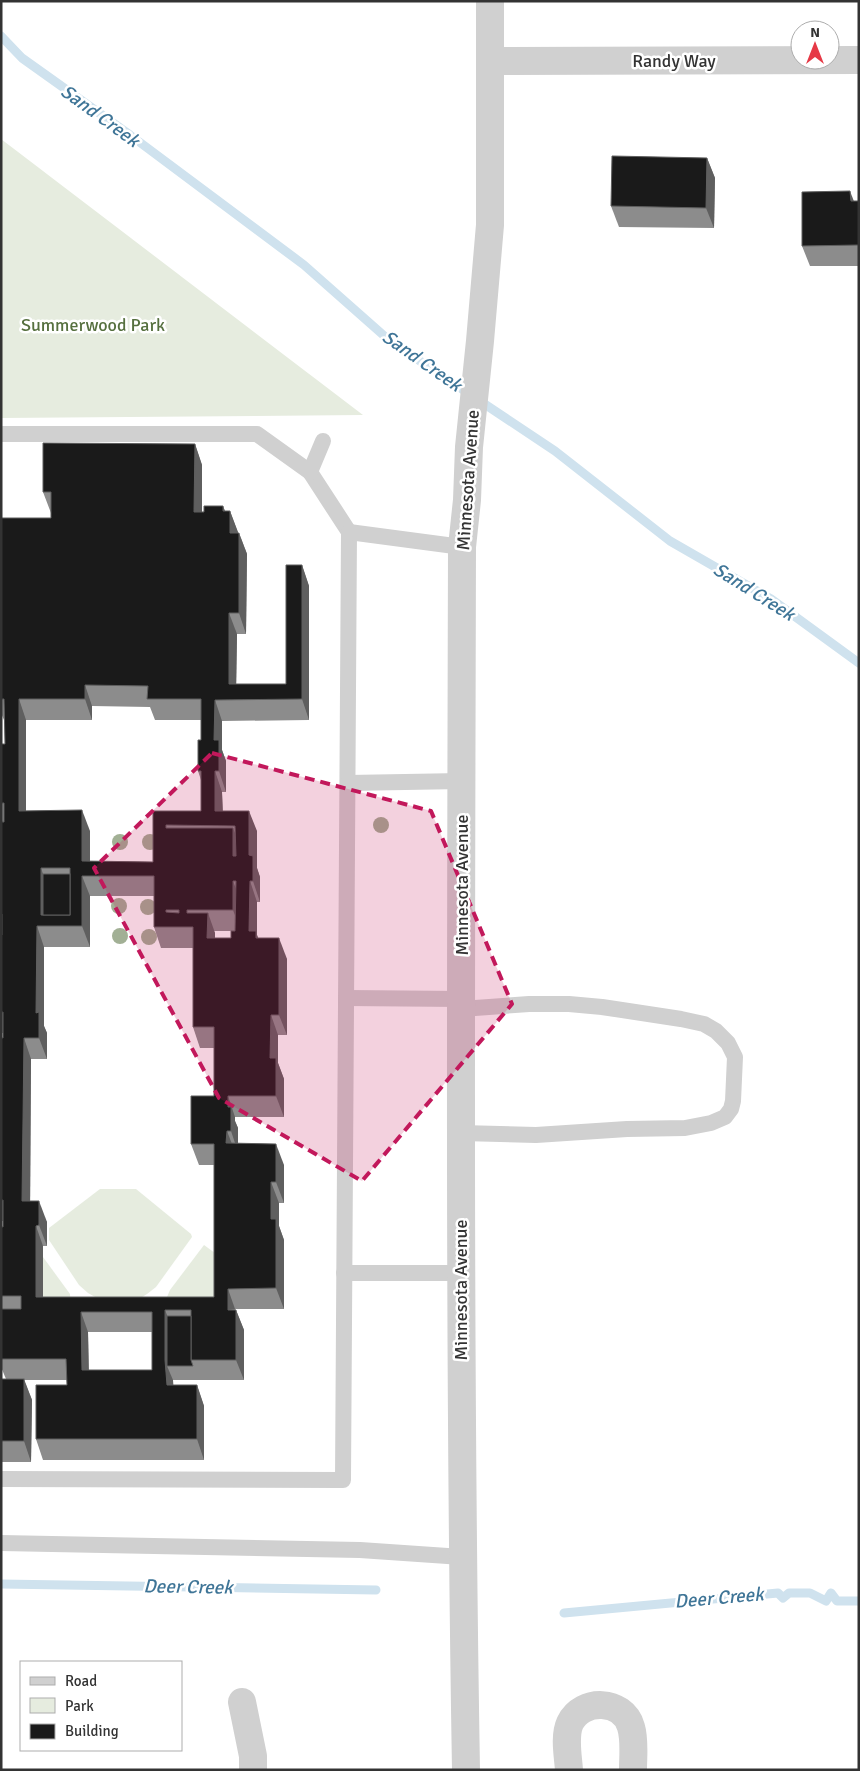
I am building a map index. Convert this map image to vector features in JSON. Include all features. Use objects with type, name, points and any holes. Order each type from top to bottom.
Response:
[{"type":"street","name":"Minnesota Avenue","points":[[466,1770],[462,1557],[460,1133],[462,547],[467,500],[469,447],[490,225],[490,1]]},
{"type":"street","name":"Randy Way","points":[[490,61],[859,60]]},
{"type":"street","points":[[242,1702],[253,1756],[253,1770]]},
{"type":"street","points":[[569,1770],[567,1736],[570,1724],[577,1714],[588,1706],[601,1704],[613,1707],[624,1715],[631,1725],[633,1738],[632,1770]]},
{"type":"lane","points":[[1,1479],[343,1480],[349,532],[310,472],[257,434],[5,434]]},
{"type":"lane","points":[[310,472],[323,441]]},
{"type":"lane","points":[[349,532],[462,547]]},
{"type":"lane","points":[[348,783],[462,781]]},
{"type":"lane","points":[[346,998],[461,1004],[569,1004],[602,1007],[704,1024],[716,1031],[728,1043],[735,1057],[731,1109],[725,1117],[711,1123],[685,1128],[536,1134],[460,1133]]},
{"type":"lane","points":[[344,1273],[461,1273]]},
{"type":"lane","points":[[1,1543],[360,1550],[462,1557]]},
{"type":"highlighted area","points":[[212,753],[431,811],[512,1004],[362,1181],[219,1098],[94,868]]},
{"type":"green space","name":"Summerwood Park","points":[[1,139],[363,415],[1,418]]},
{"type":"green space","points":[[100,1189],[136,1189],[191,1234],[192,1237],[156,1287],[139,1299],[104,1302],[88,1293],[79,1285],[49,1240],[49,1228]]},
{"type":"green space","points":[[204,1245],[219,1256],[218,1314],[167,1314],[167,1297],[170,1290]]},
{"type":"green space","points":[[43,1257],[70,1294],[71,1313],[43,1312]]},
{"type":"building","points":[[612,156],[707,158],[706,208],[611,206]]},
{"type":"building","points":[[850,191],[851,201],[859,201],[859,245],[802,246],[802,192]]},
{"type":"building","points":[[43,443],[195,444],[194,512],[204,512],[204,506],[223,506],[223,511],[230,511],[230,533],[239,533],[239,613],[229,613],[229,684],[286,684],[286,565],[302,565],[302,699],[215,700],[214,740],[219,740],[219,771],[215,771],[215,811],[249,811],[249,855],[253,856],[253,881],[250,881],[249,931],[256,931],[256,938],[279,938],[279,1015],[271,1015],[270,1058],[276,1058],[276,1096],[228,1096],[228,1107],[231,1107],[231,1131],[227,1131],[226,1143],[276,1144],[276,1182],[271,1182],[271,1219],[276,1219],[276,1288],[228,1289],[228,1310],[236,1310],[236,1360],[191,1360],[191,1310],[165,1310],[167,1385],[197,1385],[197,1439],[36,1439],[36,1385],[67,1385],[66,1359],[1,1359],[1,1309],[21,1309],[21,1296],[1,1296],[3,1200],[1,1200],[1,1038],[3,1038],[3,1012],[1,1012],[1,822],[4,822],[4,803],[1,803],[1,744],[5,744],[4,699],[1,699],[1,518],[51,518],[51,492],[43,492]],"holes":[[[85,685],[148,686],[147,699],[201,699],[201,740],[198,740],[198,771],[201,771],[201,811],[153,811],[153,862],[82,861],[82,810],[19,811],[19,699],[85,699]],[[166,825],[235,826],[236,856],[233,856],[233,828],[166,828]],[[41,868],[70,868],[70,915],[41,915]],[[82,876],[154,876],[154,927],[193,927],[193,1027],[214,1027],[214,1096],[191,1096],[191,1144],[214,1144],[214,1297],[36,1297],[36,1226],[39,1225],[39,1201],[22,1201],[24,1038],[39,1038],[39,1012],[36,1013],[37,926],[82,926]],[[233,881],[236,881],[235,931],[231,931],[231,938],[207,938],[208,913],[187,913],[187,910],[233,910]],[[166,910],[179,910],[179,913],[166,912]],[[81,1312],[152,1312],[152,1370],[82,1370]]]},
{"type":"building","points":[[43,874],[70,874],[70,915],[43,915]]},
{"type":"building","points":[[167,1316],[191,1316],[191,1360],[193,1366],[167,1366]]},
{"type":"building","points":[[1,1379],[24,1379],[24,1441],[1,1441]]},
{"type":"waterway","name":"Sand Creek","points":[[1,36],[22,58],[130,135],[304,265],[390,341],[555,451],[670,541],[771,599],[859,663]]},
{"type":"waterway","name":"Deer Creek","points":[[1,1584],[376,1590]]},
{"type":"waterway","name":"Deer Creek","points":[[564,1613],[778,1593],[783,1598],[789,1593],[810,1593],[826,1601],[831,1593],[837,1601],[859,1601]]}]
